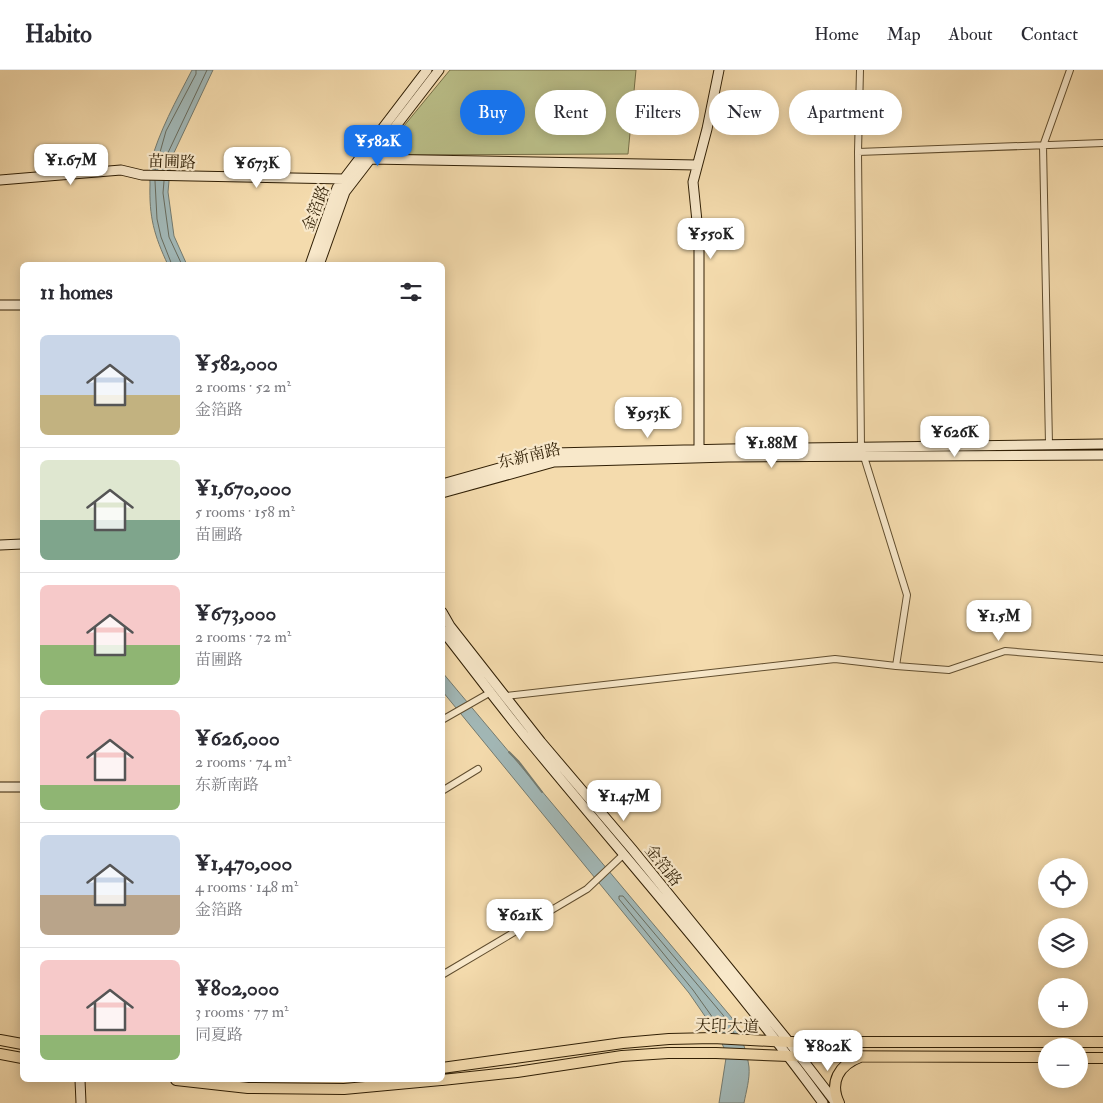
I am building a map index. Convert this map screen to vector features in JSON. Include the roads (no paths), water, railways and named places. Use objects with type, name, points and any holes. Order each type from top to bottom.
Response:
[{"type":"main road","name":"金箔路","points":[[311,262],[337,188],[427,70]]},
{"type":"main road","name":"金箔路","points":[[320,262],[345,192],[438,70]]},
{"type":"main road","points":[[699,450],[699,241],[692,182],[719,70]]},
{"type":"main road","points":[[370,159],[697,165]]},
{"type":"main road","name":"苗圃路","points":[[0,180],[121,170],[142,176],[344,179]]},
{"type":"main road","points":[[0,305],[20,305]]},
{"type":"main road","points":[[0,309],[20,309]]},
{"type":"main road","name":"东新南路","points":[[445,492],[554,462],[1049,444],[1103,444]]},
{"type":"main road","name":"东新南路","points":[[445,483],[553,453],[699,450],[1103,454]]},
{"type":"main road","points":[[0,544],[20,544]]},
{"type":"main road","name":"金箔路","points":[[445,617],[541,742],[632,849],[837,1103]]},
{"type":"main road","name":"金箔路","points":[[445,634],[533,746],[777,1041],[824,1103]]},
{"type":"main road","points":[[0,788],[20,788]]},
{"type":"main road","name":"天印大道","points":[[445,1068],[623,1042],[669,1039],[713,1038],[789,1042],[1103,1042]]},
{"type":"main road","points":[[0,1040],[20,1044]]},
{"type":"main road","name":"天印大道","points":[[445,1080],[517,1072],[622,1056],[668,1053],[789,1056],[1038,1057]]},
{"type":"main road","points":[[0,1054],[20,1058]]},
{"type":"main road","points":[[837,1103],[834,1090],[836,1077],[850,1061],[861,1056]]},
{"type":"main road","points":[[1088,1058],[1103,1058]]},
{"type":"main road","points":[[80,1082],[81,1103]]},
{"type":"main road","name":"天印大道","points":[[194,1082],[248,1088],[280,1089],[344,1089],[420,1082]]},
{"type":"street","points":[[860,70],[858,152],[863,452],[907,595],[896,666]]},
{"type":"street","points":[[1049,444],[1043,146],[1070,70]]},
{"type":"street","points":[[858,152],[1103,143]]},
{"type":"street","points":[[505,696],[835,659],[949,670],[1005,651],[1103,659]]},
{"type":"street","points":[[445,718],[491,692]]},
{"type":"street","points":[[445,789],[478,768]]},
{"type":"street","points":[[445,973],[587,889],[624,854]]},
{"type":"water","points":[[192,70],[213,70],[171,159],[168,192],[174,236],[186,262],[167,262],[156,235],[150,196],[150,167],[163,128]]},
{"type":"water","points":[[445,676],[732,1018],[743,1042],[749,1067],[744,1103],[719,1103],[726,1058],[724,1048],[718,1035],[689,993],[445,694]]},
{"type":"waterway","points":[[509,752],[542,792]]}]
